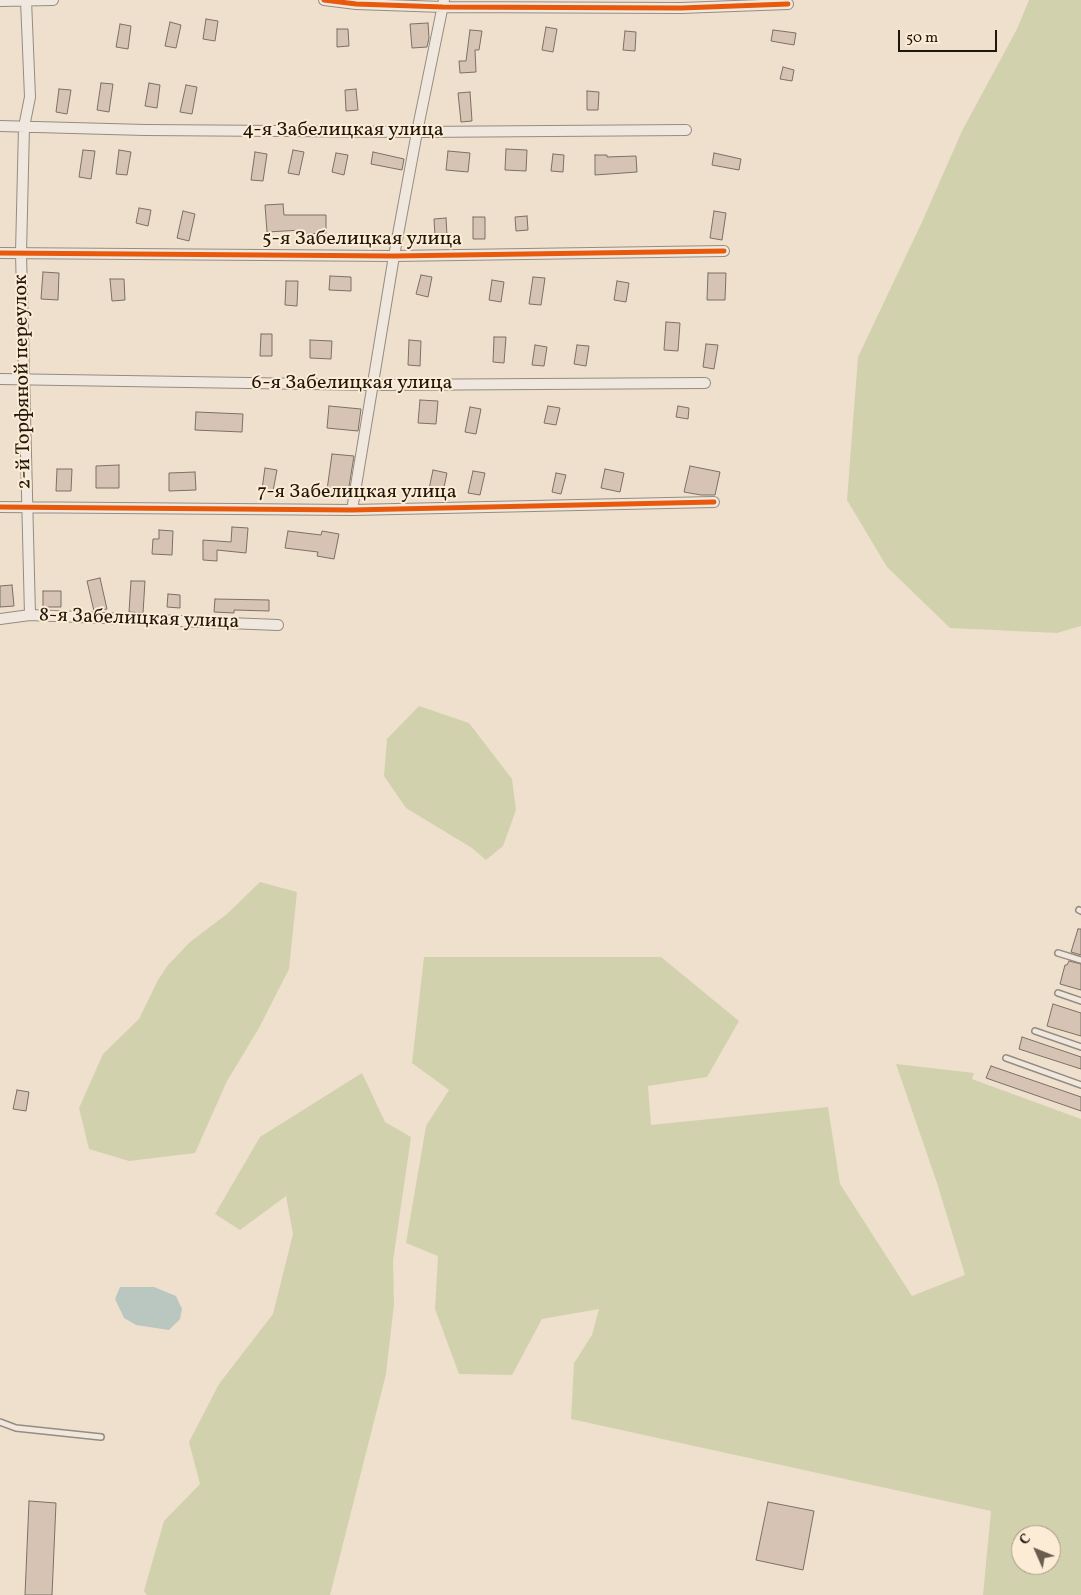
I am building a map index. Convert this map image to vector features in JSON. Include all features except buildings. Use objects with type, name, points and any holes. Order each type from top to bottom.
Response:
[{"type":"street","name":"2-й Торфяной переулок","points":[[26,0],[30,97],[24,127],[21,253],[30,615]]},
{"type":"street","points":[[0,1],[52,0]]},
{"type":"street","points":[[324,0],[356,4],[681,8],[788,4]]},
{"type":"street","points":[[352,510],[394,256],[417,132],[444,4]]},
{"type":"street","name":"4-я Забелицкая улица","points":[[0,126],[155,130],[417,132],[686,130]]},
{"type":"street","name":"5-я Забелицкая улица","points":[[0,253],[394,256],[724,251]]},
{"type":"street","name":"6-я Забелицкая улица","points":[[0,379],[373,385],[704,383]]},
{"type":"street","name":"7-я Забелицкая улица","points":[[0,508],[352,510],[714,502]]},
{"type":"street","name":"8-я Забелицкая улица","points":[[0,619],[30,615],[278,625]]},
{"type":"lane","points":[[1058,953],[1081,960]]},
{"type":"lane","points":[[1058,993],[1081,1001]]},
{"type":"lane","points":[[1035,1031],[1081,1047]]},
{"type":"lane","points":[[1006,1058],[1081,1085]]},
{"type":"lane","points":[[0,1422],[16,1428],[101,1437]]},
{"type":"green space","points":[[1029,0],[1081,0],[1081,626],[1057,633],[950,628],[887,567],[847,500],[858,357],[922,222],[962,131],[1017,29]]},
{"type":"green space","points":[[419,706],[469,723],[512,779],[516,810],[503,846],[486,860],[472,848],[406,808],[384,776],[387,739]]},
{"type":"green space","points":[[260,882],[297,892],[289,969],[259,1028],[227,1081],[195,1153],[129,1161],[89,1149],[79,1108],[103,1054],[139,1019],[158,980],[168,965],[190,942],[227,914]]},
{"type":"green space","points":[[424,957],[661,957],[739,1021],[707,1077],[648,1086],[651,1125],[828,1107],[840,1184],[912,1296],[965,1275],[937,1183],[896,1064],[974,1073],[972,1079],[1081,1119],[1081,1595],[983,1595],[991,1511],[571,1419],[574,1363],[592,1335],[599,1309],[542,1319],[512,1375],[459,1374],[435,1309],[438,1256],[406,1243],[426,1126],[449,1090],[412,1063]]},
{"type":"green space","points":[[362,1073],[385,1122],[411,1137],[393,1261],[394,1304],[386,1374],[330,1595],[147,1595],[144,1591],[164,1521],[200,1484],[189,1442],[219,1384],[273,1314],[293,1234],[286,1196],[240,1230],[215,1214],[260,1137]]},
{"type":"shaded area","points":[[120,1287],[154,1287],[176,1296],[182,1309],[180,1319],[169,1330],[136,1325],[124,1318],[115,1299]]},
{"type":"cycle path","points":[[324,0],[356,4],[443,7],[681,8],[788,4]]},
{"type":"cycle path","points":[[0,253],[394,256],[724,251]]},
{"type":"cycle path","points":[[0,507],[352,510],[714,502]]}]
